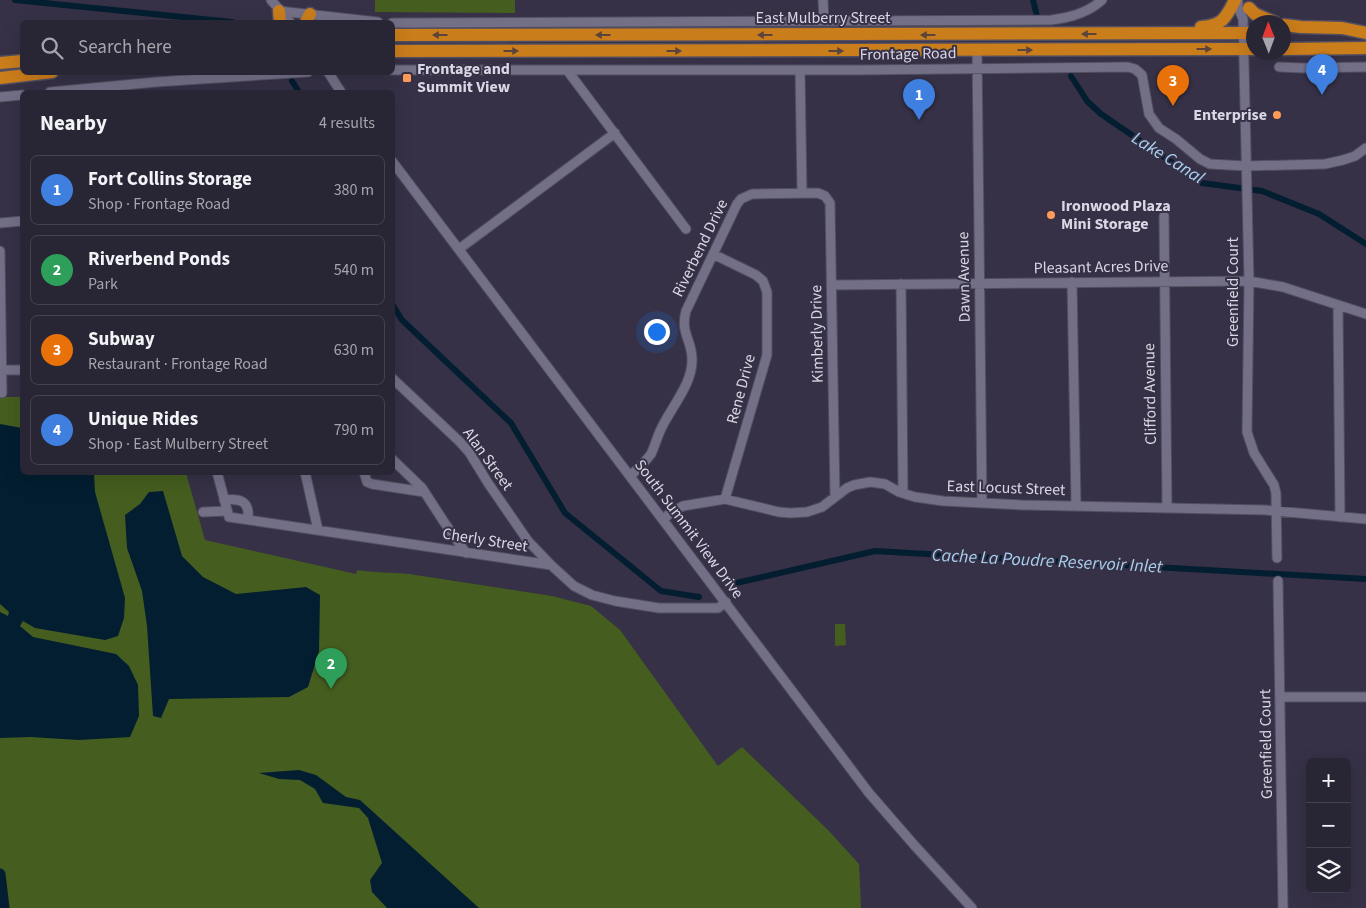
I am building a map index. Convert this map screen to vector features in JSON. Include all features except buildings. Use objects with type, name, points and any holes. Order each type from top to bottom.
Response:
[{"type":"highway","points":[[1125,34],[1151,28],[1217,25],[1228,14],[1237,0]]},
{"type":"highway","points":[[1291,26],[1342,28],[1366,33]]},
{"type":"highway","name":"East Mulberry Street","points":[[395,35],[1246,33]]},
{"type":"highway","points":[[1291,33],[1366,33]]},
{"type":"highway","points":[[1291,49],[1366,48]]},
{"type":"highway","name":"East Mulberry Street","points":[[395,51],[1246,49]]},
{"type":"highway","points":[[0,58],[20,56]]},
{"type":"highway","points":[[0,63],[20,61]]},
{"type":"highway","points":[[0,78],[31,75]]},
{"type":"highway","points":[[0,82],[40,75]]},
{"type":"street","points":[[271,0],[280,16],[343,20]]},
{"type":"street","points":[[824,0],[824,21]]},
{"type":"street","points":[[395,23],[1063,18],[1085,11],[1102,0]]},
{"type":"street","name":"Greenfield Court","points":[[1237,0],[1238,6],[1247,9]]},
{"type":"street","points":[[976,20],[976,34]]},
{"type":"street","name":"Dawn Avenue","points":[[977,50],[982,503]]},
{"type":"street","name":"Greenfield Court","points":[[1248,60],[1246,166],[1249,281],[1247,432],[1254,453],[1274,485],[1276,493],[1277,558]]},
{"type":"street","name":"Frontage Road","points":[[395,70],[800,70],[1128,67],[1135,69],[1142,75],[1149,114],[1159,128],[1200,159],[1210,164],[1246,166],[1325,164],[1355,156],[1366,148]]},
{"type":"street","points":[[1280,67],[1366,67]]},
{"type":"street","points":[[567,70],[686,229]]},
{"type":"street","points":[[800,70],[802,193]]},
{"type":"street","points":[[97,90],[260,75]]},
{"type":"street","points":[[330,75],[340,90]]},
{"type":"street","points":[[0,97],[20,95]]},
{"type":"street","points":[[459,249],[615,133]]},
{"type":"street","name":"South Summit View Drive","points":[[395,165],[869,793],[972,908]]},
{"type":"street","name":"Riverbend Drive","points":[[630,476],[650,454],[690,374],[692,366],[691,352],[684,330],[684,318],[737,204],[752,194],[802,193]]},
{"type":"street","name":"Kimberly Drive","points":[[802,193],[822,194],[826,196],[830,204],[835,497]]},
{"type":"street","name":"Clifford Avenue","points":[[1164,216],[1167,507]]},
{"type":"street","points":[[0,223],[20,221]]},
{"type":"street","points":[[0,252],[2,393]]},
{"type":"street","name":"Rene Drive","points":[[713,254],[756,275],[763,281],[766,292],[767,354],[726,499]]},
{"type":"street","name":"Pleasant Acres Drive","points":[[832,285],[1249,281],[1283,287],[1366,314]]},
{"type":"street","points":[[1072,282],[1076,505]]},
{"type":"street","points":[[901,284],[903,493]]},
{"type":"street","points":[[1338,305],[1340,517]]},
{"type":"street","points":[[1,370],[20,370]]},
{"type":"street","name":"Alan Street","points":[[395,381],[459,440],[528,541],[550,565]]},
{"type":"street","points":[[395,462],[412,477],[424,492],[466,552]]},
{"type":"street","points":[[218,475],[228,514]]},
{"type":"street","points":[[306,475],[318,530]]},
{"type":"street","points":[[365,475],[367,482],[372,484],[424,492]]},
{"type":"street","name":"East Locust Street","points":[[663,520],[670,513],[683,506],[726,499],[790,513],[814,510],[846,488],[870,482],[885,484],[903,493],[936,500],[982,503],[1276,511],[1366,519]]},
{"type":"street","points":[[224,500],[242,501],[248,508],[248,520]]},
{"type":"street","name":"Cherly Street","points":[[202,512],[228,514],[248,520],[550,565]]},
{"type":"street","points":[[550,565],[574,586],[592,595],[615,601],[659,608],[718,608],[726,602]]},
{"type":"street","name":"Greenfield Court","points":[[1278,581],[1283,908]]},
{"type":"street","points":[[1281,697],[1366,697]]},
{"type":"green space","points":[[375,0],[515,0],[515,13],[375,12]]},
{"type":"green space","points":[[0,397],[20,397],[20,475],[187,475],[205,540],[356,574],[357,570],[409,574],[552,596],[591,606],[620,630],[718,766],[742,747],[829,831],[859,864],[861,908],[0,908]]},
{"type":"green space","points":[[835,624],[845,624],[846,645],[835,646]]},
{"type":"water","points":[[0,424],[20,428],[20,475],[94,475],[95,492],[125,598],[124,618],[118,636],[105,640],[35,628],[23,621],[20,626],[33,637],[116,654],[129,666],[138,685],[139,716],[130,737],[79,740],[31,737],[0,738],[0,612],[8,616],[9,612],[0,604]]},
{"type":"water","points":[[163,491],[182,556],[203,577],[236,594],[306,587],[320,595],[319,651],[308,687],[289,697],[169,699],[161,718],[153,716],[147,626],[142,591],[127,548],[125,515],[140,504],[149,492]]},
{"type":"water","points":[[299,770],[316,775],[346,797],[360,800],[479,908],[387,908],[372,892],[370,880],[382,863],[368,818],[359,808],[323,803],[315,789],[300,780],[279,779],[259,773]]},
{"type":"waterway","name":"Cache La Poudre Reservoir Inlet","points":[[15,0],[212,20]]},
{"type":"waterway","name":"Lake Canal","points":[[1033,0],[1037,16]]},
{"type":"waterway","name":"Lake Canal","points":[[1071,76],[1087,101],[1101,114],[1202,183],[1262,191],[1319,214],[1366,244]]},
{"type":"waterway","name":"Cache La Poudre Reservoir Inlet","points":[[292,81],[298,90]]},
{"type":"waterway","name":"Cache La Poudre Reservoir Inlet","points":[[395,309],[402,320],[511,423],[565,513],[661,591],[699,597]]},
{"type":"waterway","name":"Cache La Poudre Reservoir Inlet","points":[[732,584],[875,551],[1366,579]]},
{"type":"waterway","points":[[0,874],[4,908]]},
{"type":"place","name":"Frontage and Summit View","points":[[407,78]]},
{"type":"place","name":"Unique Rides","points":[[1322,95]]},
{"type":"place","name":"Subway","points":[[1173,106]]},
{"type":"place","name":"Enterprise","points":[[1277,115]]},
{"type":"place","name":"Fort Collins Storage","points":[[919,120]]},
{"type":"place","name":"Ironwood Plaza Mini Storage","points":[[1051,215]]},
{"type":"place","name":"Riverbend Ponds","points":[[331,689]]}]
